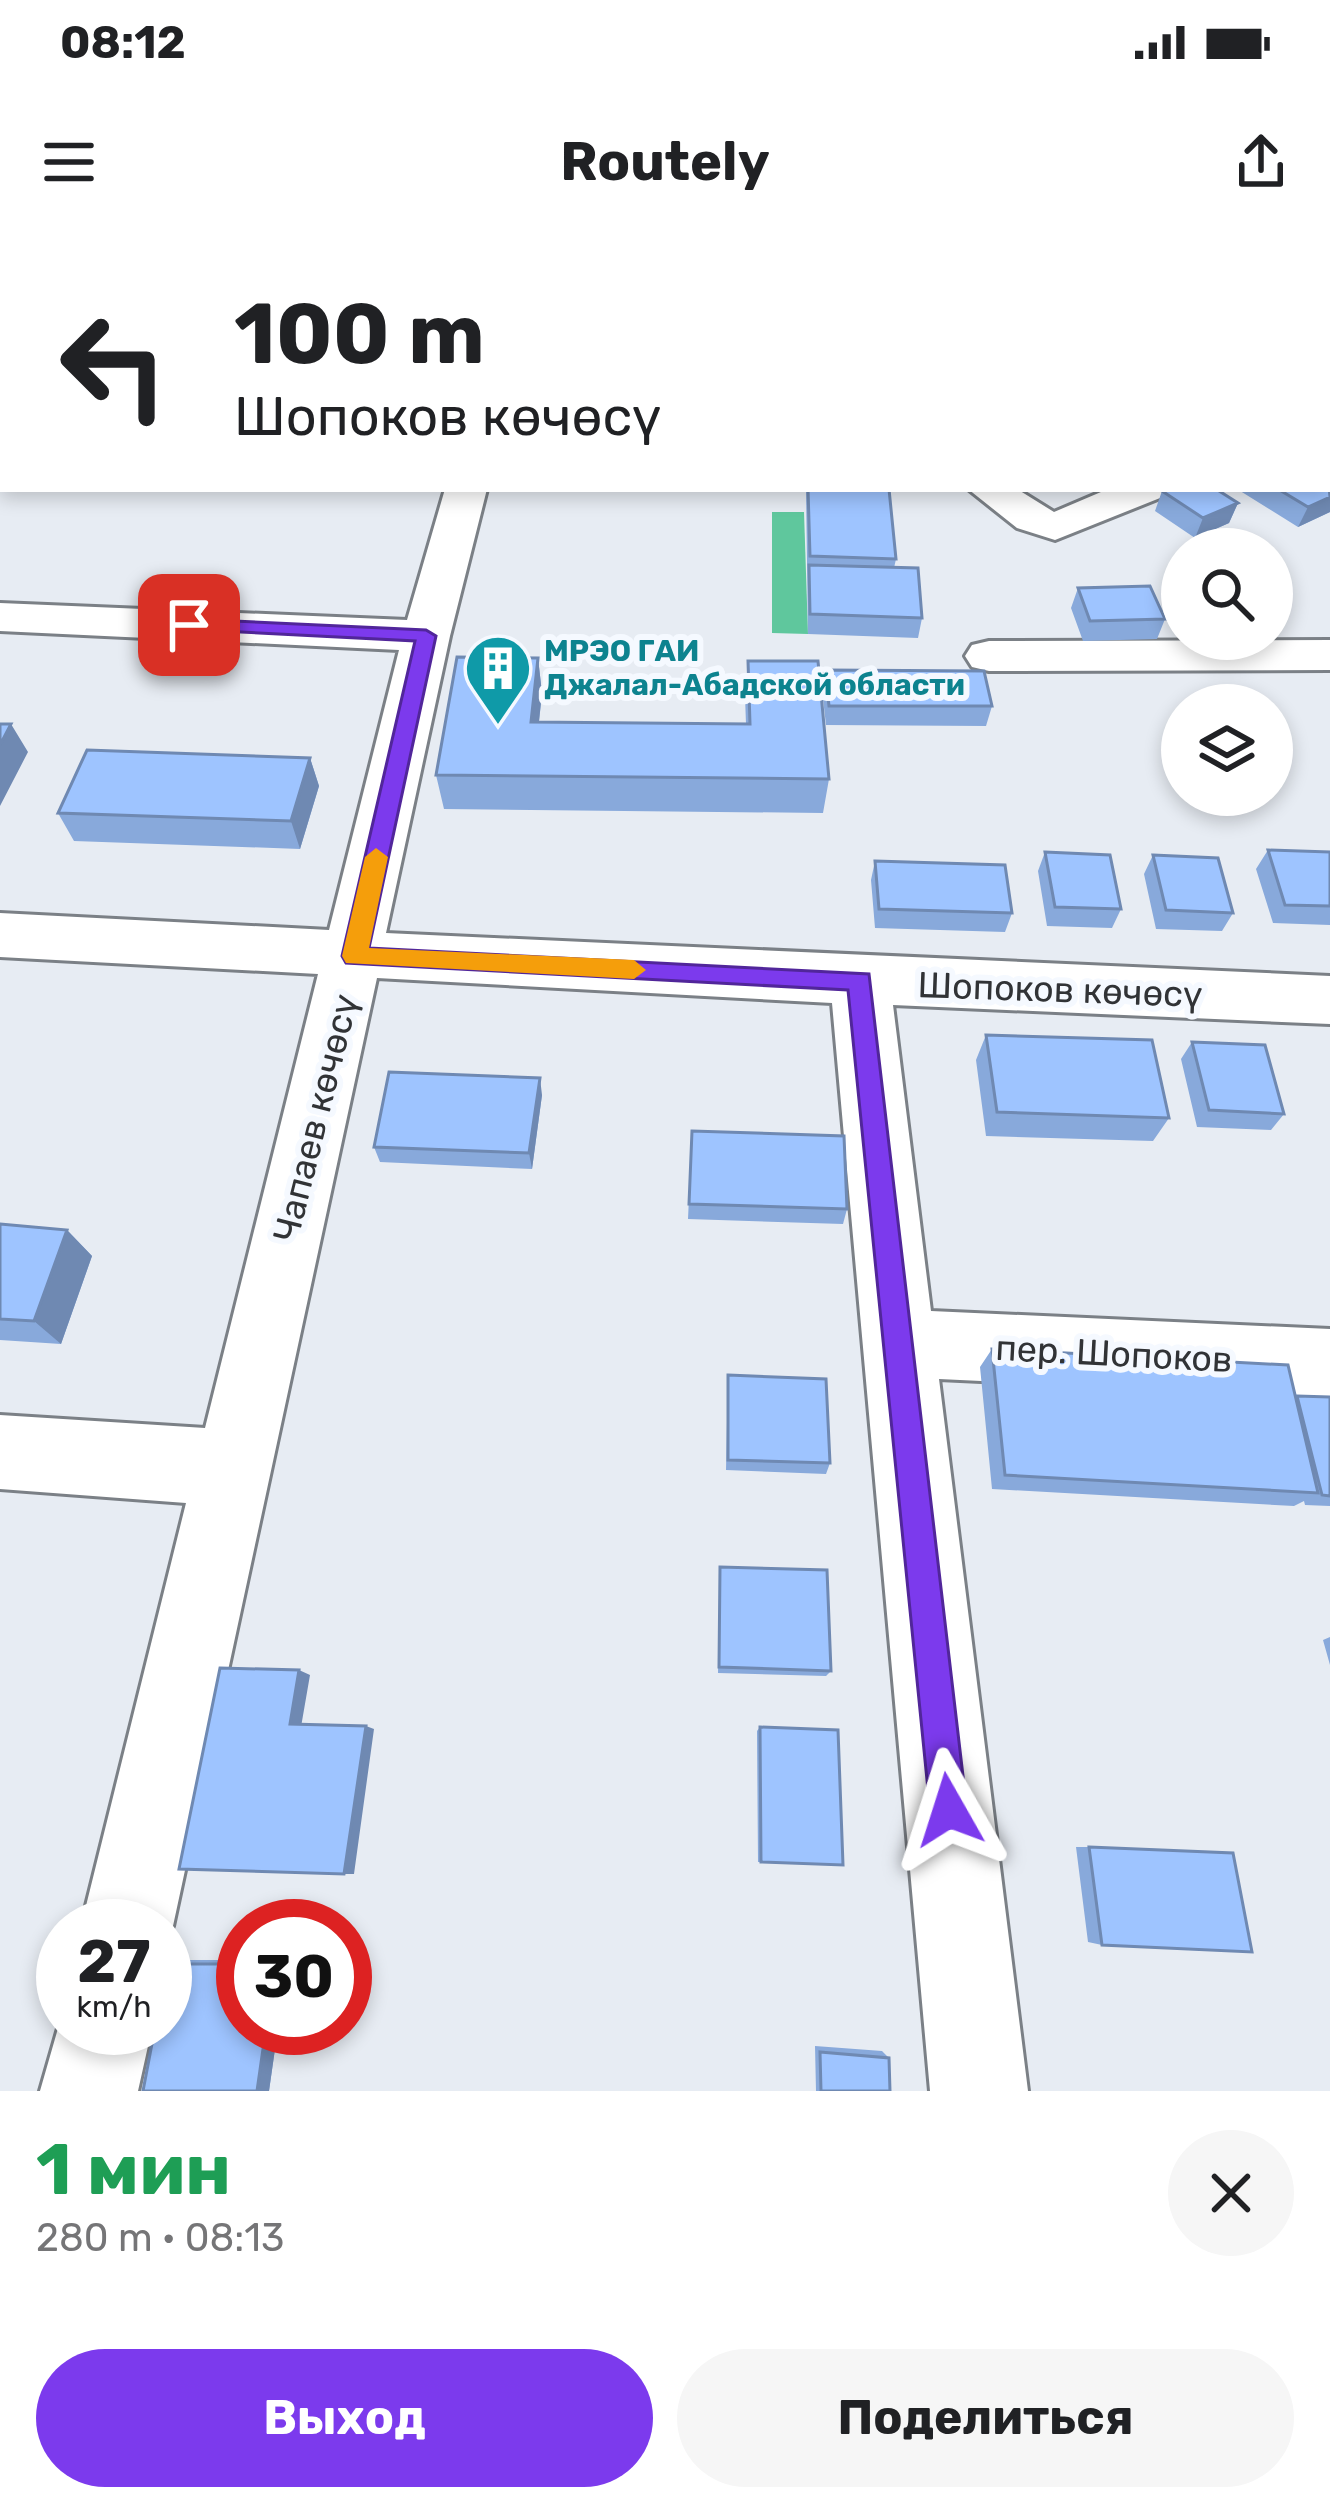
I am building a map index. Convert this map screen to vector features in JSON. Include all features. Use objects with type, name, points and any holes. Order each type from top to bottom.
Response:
[{"type":"street","name":"Чапаев көчөсү","points":[[133,1899],[426,636],[465,492]]},
{"type":"street","points":[[993,492],[1032,519],[1055,527],[1138,492]]},
{"type":"street","points":[[0,617],[426,636]]},
{"type":"street","points":[[989,656],[1330,655]]},
{"type":"street","name":"Шопоков көчөсү","points":[[0,935],[860,981],[1330,1000]]},
{"type":"street","points":[[860,981],[979,2091]]},
{"type":"street","name":"пер. Шопоков","points":[[898,1343],[1330,1363]]},
{"type":"street","points":[[0,1452],[232,1468]]},
{"type":"street","points":[[89,2091],[98,2055]]},
{"type":"green space","points":[[772,512],[804,512],[808,634],[772,633]]},
{"type":"building","points":[[808,492],[889,492],[896,559],[810,556]]},
{"type":"building","points":[[1164,492],[1221,492],[1238,503],[1203,518]]},
{"type":"building","points":[[1283,492],[1330,492],[1330,497],[1308,507]]},
{"type":"building","points":[[809,565],[918,568],[922,618],[810,614]]},
{"type":"building","points":[[1150,586],[1161,619],[1090,621],[1078,588]]},
{"type":"building","points":[[457,657],[538,658],[531,722],[750,724],[748,661],[818,661],[829,779],[436,775]]},
{"type":"building","points":[[825,670],[984,671],[992,706],[829,706]]},
{"type":"building","points":[[0,724],[11,724],[0,745]]},
{"type":"building","points":[[87,750],[310,758],[291,821],[58,813]]},
{"type":"building","points":[[1268,850],[1330,852],[1330,906],[1285,905]]},
{"type":"building","points":[[1045,852],[1110,855],[1121,909],[1055,907]]},
{"type":"building","points":[[1153,855],[1218,858],[1233,913],[1166,910]]},
{"type":"building","points":[[875,861],[1005,865],[1012,913],[879,909]]},
{"type":"building","points":[[986,1035],[1152,1040],[1169,1118],[997,1112]]},
{"type":"building","points":[[1192,1042],[1265,1045],[1284,1114],[1209,1110]]},
{"type":"building","points":[[389,1072],[540,1078],[529,1153],[374,1147]]},
{"type":"building","points":[[692,1131],[844,1136],[847,1209],[689,1204]]},
{"type":"building","points":[[0,1224],[67,1230],[34,1321],[0,1319]]},
{"type":"building","points":[[992,1349],[1288,1365],[1318,1493],[1005,1475]]},
{"type":"building","points":[[728,1375],[826,1379],[830,1463],[728,1460]]},
{"type":"building","points":[[1297,1396],[1330,1397],[1330,1496],[1322,1495]]},
{"type":"building","points":[[720,1567],[827,1570],[831,1671],[719,1667]]},
{"type":"building","points":[[220,1668],[299,1670],[290,1724],[366,1726],[344,1874],[179,1869]]},
{"type":"building","points":[[760,1727],[838,1730],[843,1865],[761,1862]]},
{"type":"building","points":[[1089,1847],[1233,1853],[1252,1952],[1102,1945]]},
{"type":"building","points":[[192,1964],[216,1964],[216,2055],[262,2055],[257,2091],[143,2091],[150,2055],[192,2055]]},
{"type":"building","points":[[820,2052],[889,2058],[890,2091],[821,2091]]},
{"type":"slow traffic","points":[[376,857],[355,956],[634,970]]},
{"type":"place","name":"МРЭО ГАИ Джалал-Абадской области","points":[[498,727]]},
{"type":"route","points":[[189,625],[426,636],[355,956],[860,981],[949,1810]]}]
